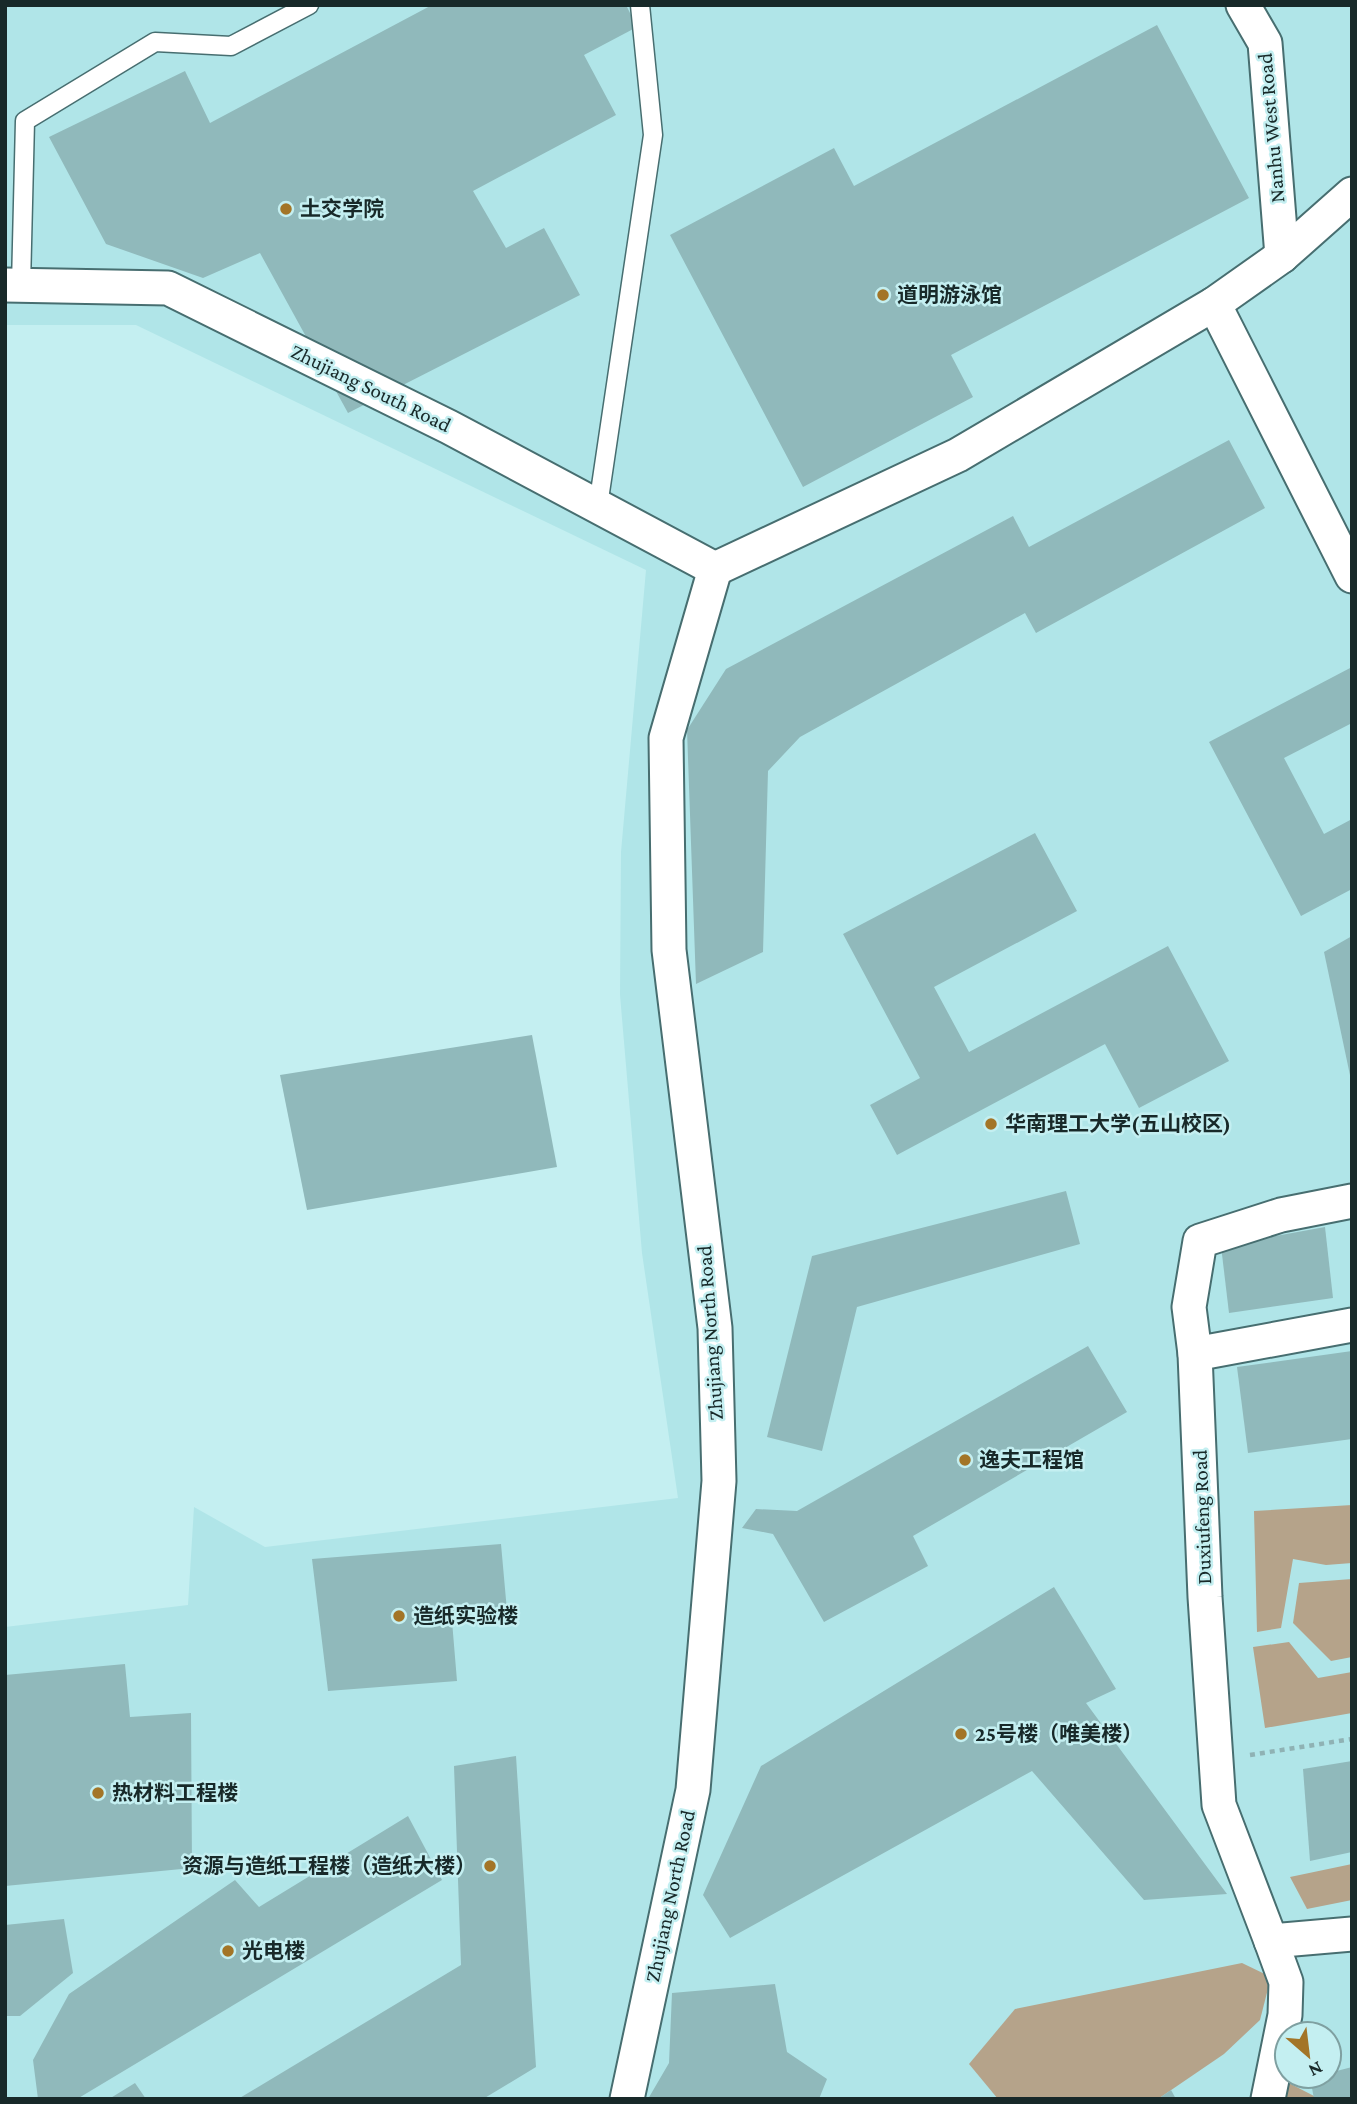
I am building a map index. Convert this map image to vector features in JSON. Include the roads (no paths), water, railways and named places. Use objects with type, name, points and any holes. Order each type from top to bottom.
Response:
[{"type":"street","name":"Nanhu West Road","points":[[1242,5],[1265,43],[1282,256]]},
{"type":"street","points":[[715,569],[958,455],[1214,304],[1282,256],[1352,194]]},
{"type":"street","name":"Zhujiang South Road","points":[[13,285],[168,288],[449,427],[715,569]]},
{"type":"street","points":[[1214,304],[1352,576]]},
{"type":"street","name":"Zhujiang North Road","points":[[627,2099],[693,1790],[719,1481],[715,1328],[668,950],[666,738],[715,569]]},
{"type":"street","name":"Duxiufeng Road","points":[[1268,2099],[1285,2015],[1286,1982],[1219,1805],[1214,1761],[1195,1354],[1189,1307],[1200,1241],[1281,1214],[1352,1201]]},
{"type":"street","points":[[1195,1354],[1352,1325]]},
{"type":"street","points":[[1271,1941],[1352,1934]]},
{"type":"lane","points":[[13,285],[25,121],[155,42],[230,46],[309,5]]},
{"type":"lane","points":[[598,506],[653,135],[640,5]]},
{"type":"place","name":"土交学院","points":[[286,209]]},
{"type":"place","name":"道明游泳馆","points":[[883,295]]},
{"type":"place","name":"华南理工大学(五山校区)","points":[[991,1124]]},
{"type":"place","name":"逸夫工程馆","points":[[965,1460]]},
{"type":"place","name":"造纸实验楼","points":[[399,1616]]},
{"type":"place","name":"25号楼（唯美楼）","points":[[961,1734]]},
{"type":"place","name":"热材料工程楼","points":[[98,1793]]},
{"type":"place","name":"资源与造纸工程楼（造纸大楼）","points":[[490,1866]]},
{"type":"place","name":"光电楼","points":[[228,1951]]}]
